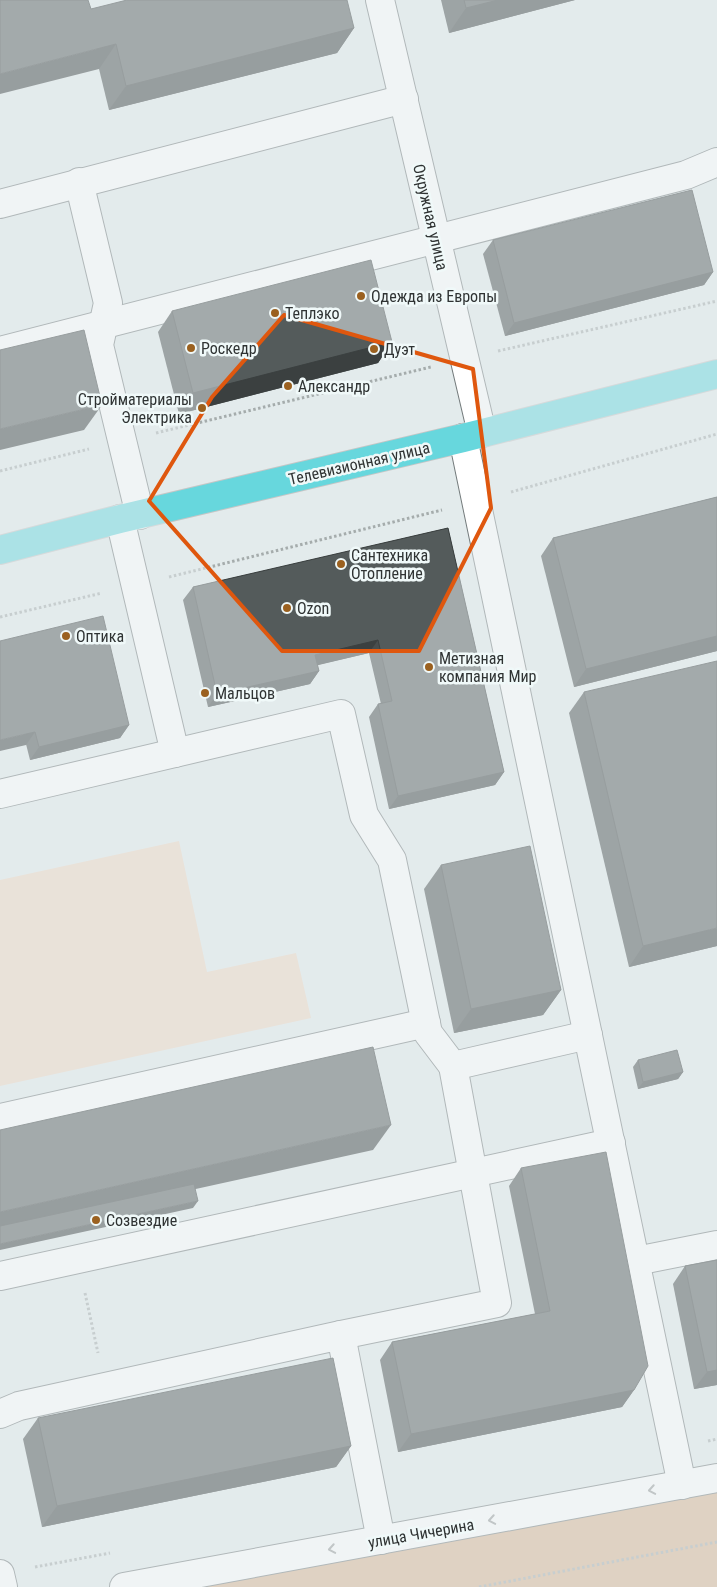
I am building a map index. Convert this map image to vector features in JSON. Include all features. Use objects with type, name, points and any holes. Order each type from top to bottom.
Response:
[{"type":"main road","name":"Телевизионная улица","points":[[0,550],[130,517],[472,436],[717,374]]},
{"type":"street","name":"Окружная улица","points":[[380,0],[464,359],[477,501],[682,1485]]},
{"type":"street","points":[[0,204],[404,99]]},
{"type":"street","points":[[0,351],[686,175],[717,162]]},
{"type":"street","points":[[79,182],[108,303],[99,345],[122,441],[136,586],[175,753]]},
{"type":"street","points":[[0,794],[341,714],[364,815],[392,860],[428,1033],[453,1066],[497,1303],[19,1406],[0,1414]]},
{"type":"street","points":[[0,1118],[426,1023]]},
{"type":"street","points":[[453,1066],[588,1035]]},
{"type":"street","points":[[0,1276],[611,1143]]},
{"type":"street","points":[[636,1261],[717,1245]]},
{"type":"street","points":[[342,1335],[381,1540]]},
{"type":"street","name":"улица Чичерина","points":[[124,1587],[717,1478]]},
{"type":"street","points":[[0,1574],[3,1587]]},
{"type":"path","points":[[0,470],[717,300]]},
{"type":"path","points":[[0,617],[136,586],[477,501],[717,434]]},
{"type":"path","points":[[78,1260],[106,1388]]},
{"type":"path","points":[[479,1587],[717,1542]]},
{"type":"highlighted area","points":[[284,315],[473,369],[491,508],[419,651],[282,651],[149,501],[212,397]]},
{"type":"shaded area","points":[[179,841],[207,972],[296,953],[311,1018],[0,1086],[0,880]]},
{"type":"shaded area","points":[[717,1478],[717,1587],[127,1587]]},
{"type":"building","points":[[0,0],[88,0],[91,9],[127,0],[347,0],[354,28],[126,86],[116,44],[0,74]]},
{"type":"building","points":[[464,0],[498,0],[466,8]]},
{"type":"building","points":[[692,190],[713,272],[514,323],[493,240]]},
{"type":"building","points":[[371,260],[392,342],[193,393],[172,311]]},
{"type":"building","points":[[84,330],[102,405],[0,429],[0,350]]},
{"type":"building","points":[[717,497],[717,636],[586,669],[553,538]]},
{"type":"building","points":[[448,528],[504,772],[398,796],[378,704],[392,701],[378,640],[315,655],[319,671],[217,694],[193,587]]},
{"type":"building","points":[[103,616],[129,725],[39,747],[35,732],[0,740],[0,641]]},
{"type":"building","points":[[717,661],[717,928],[643,946],[584,692]]},
{"type":"building","points":[[530,846],[561,990],[471,1009],[441,865]]},
{"type":"building","points":[[373,1047],[391,1125],[0,1212],[0,1130]]},
{"type":"building","points":[[677,1050],[683,1072],[643,1082],[638,1060]]},
{"type":"building","points":[[606,1152],[648,1366],[634,1390],[411,1434],[392,1342],[550,1311],[521,1168]]},
{"type":"building","name":"Созвездие","points":[[194,1184],[198,1201],[0,1244],[0,1226]]},
{"type":"building","points":[[717,1260],[717,1370],[707,1372],[685,1266]]},
{"type":"building","points":[[333,1358],[351,1446],[57,1506],[38,1418]]},
{"type":"place","name":"Одежда из Европы","points":[[361,296]]},
{"type":"place","name":"Теплэко","points":[[275,313]]},
{"type":"place","name":"Роскедр","points":[[191,348]]},
{"type":"place","name":"Дуэт","points":[[374,349]]},
{"type":"place","name":"Александр","points":[[288,386]]},
{"type":"place","name":"Стройматериалы Электрика","points":[[202,408]]},
{"type":"place","name":"Сантехника Отопление","points":[[341,564]]},
{"type":"place","name":"Ozon","points":[[287,608]]},
{"type":"place","name":"Оптика","points":[[66,636]]},
{"type":"place","name":"Метизная компания Мир","points":[[429,667]]},
{"type":"place","name":"Мальцов","points":[[205,693]]},
{"type":"place","name":"Созвездие","points":[[96,1220]]}]
